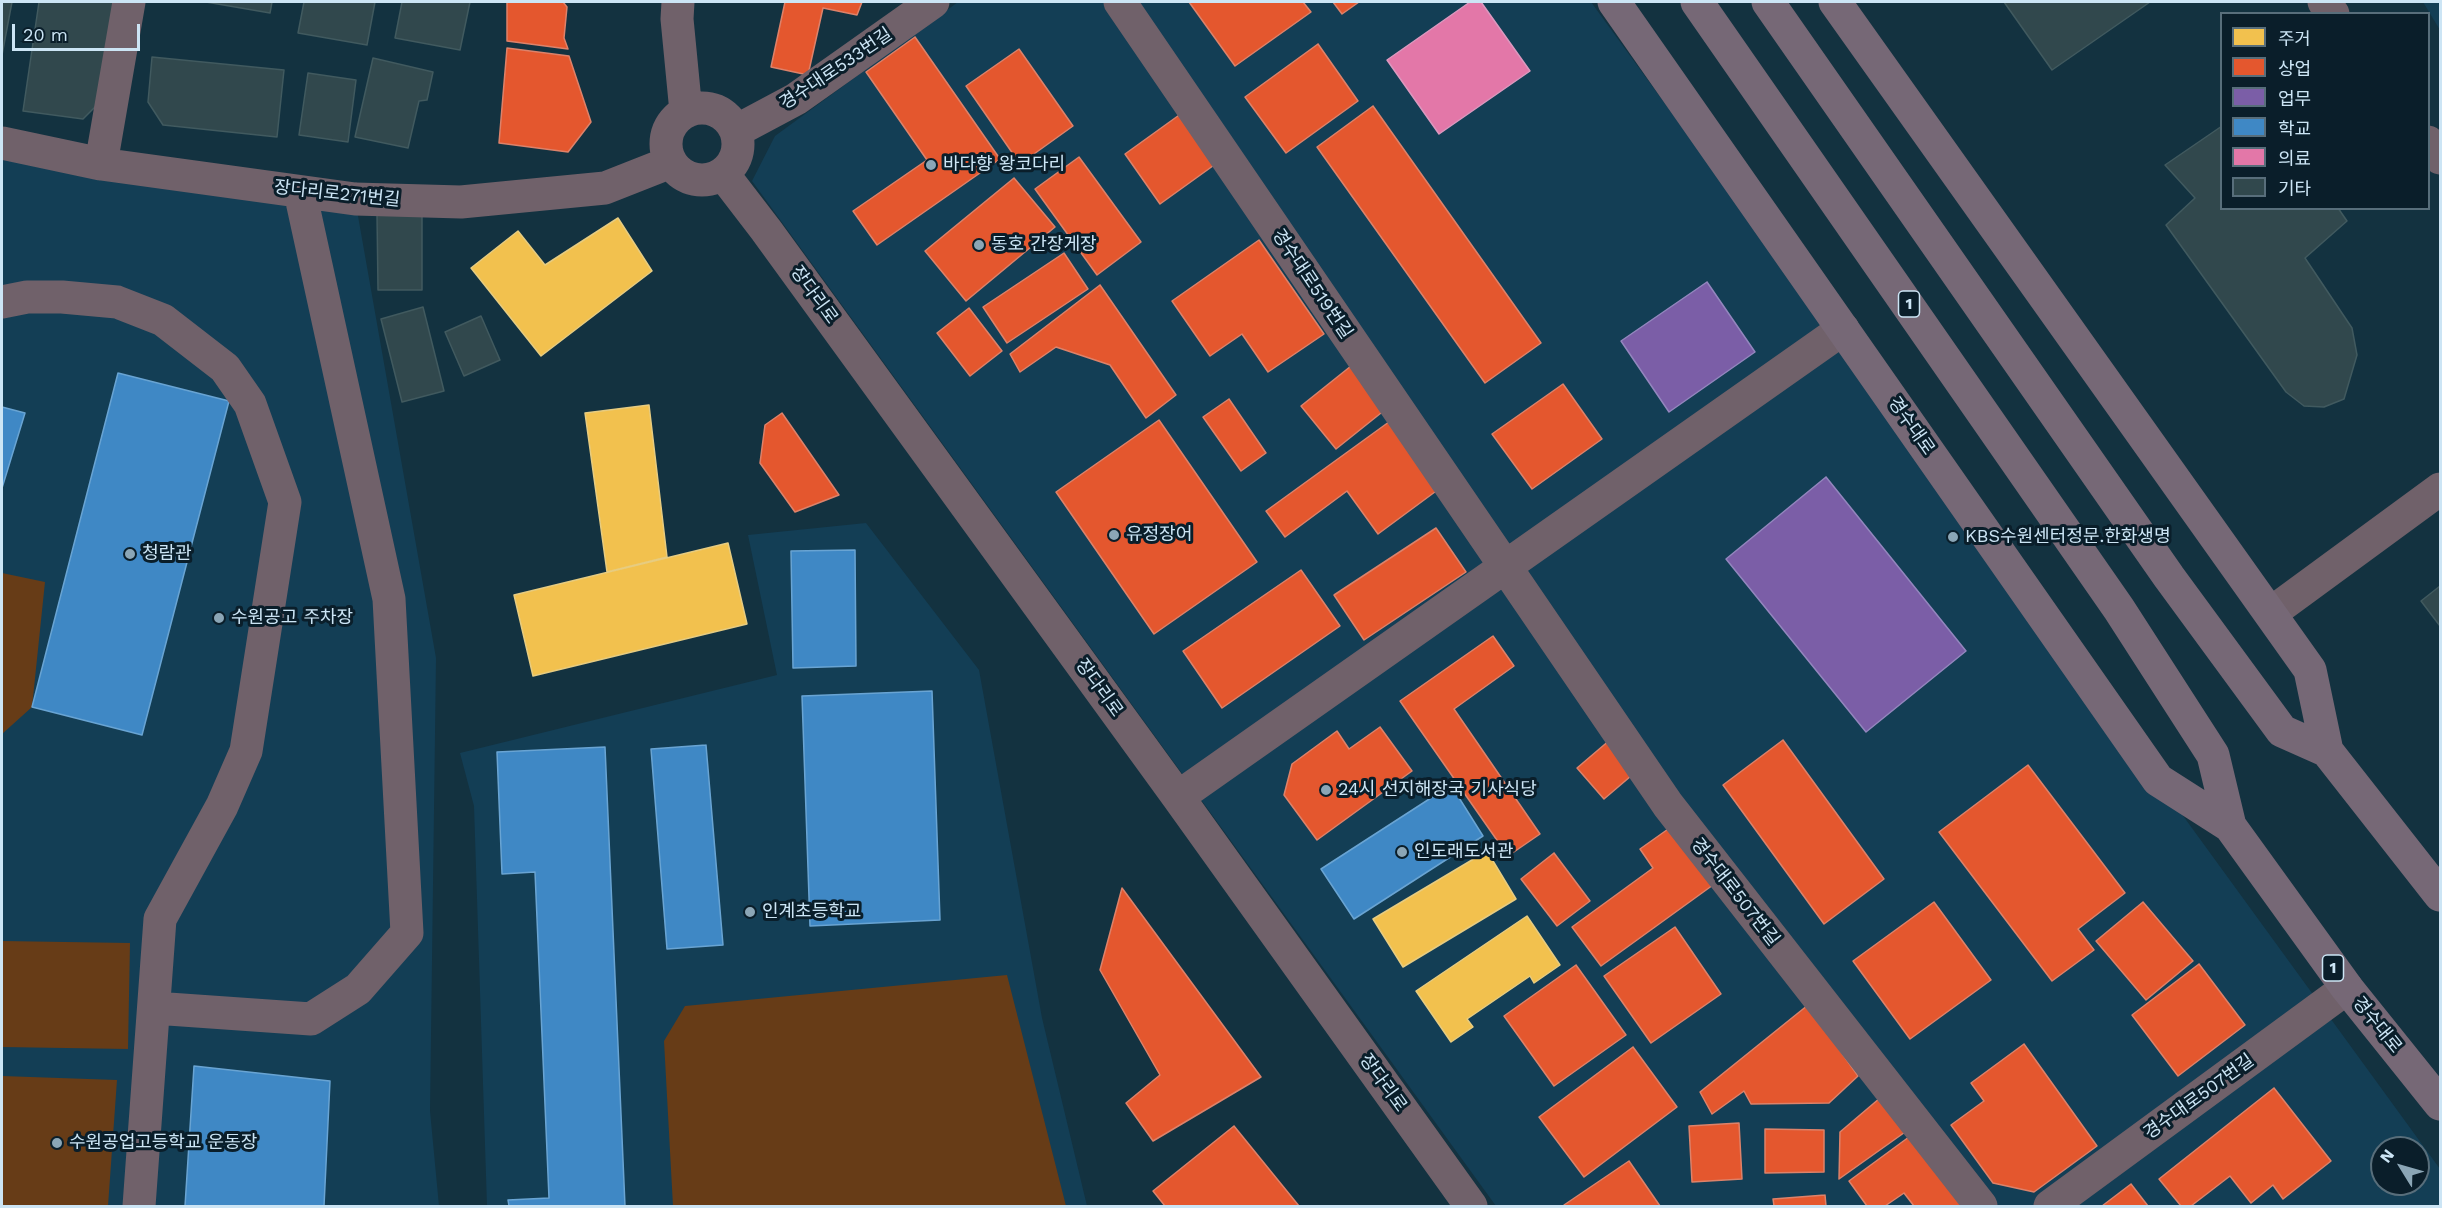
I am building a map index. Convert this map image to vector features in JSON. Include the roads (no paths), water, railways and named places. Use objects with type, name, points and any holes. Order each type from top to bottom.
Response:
[{"type":"main road","name":"경수대로","points":[[1614,2],[2158,780],[2230,826],[2347,988],[2440,1104]]},
{"type":"main road","name":"경수대로","points":[[1697,2],[1782,121],[2119,609],[2213,755],[2230,826]]},
{"type":"main road","points":[[1768,2],[2169,576],[2282,731],[2327,751]]},
{"type":"main road","points":[[1835,2],[2310,670],[2327,751],[2440,895]]},
{"type":"street","points":[[101,164],[129,2]]},
{"type":"street","points":[[678,2],[677,19],[686,112]]},
{"type":"street","name":"경수대로533번길","points":[[736,131],[796,99],[933,2]]},
{"type":"street","name":"경수대로519번길","points":[[1120,2],[1505,567]]},
{"type":"street","points":[[697,108],[709,108],[721,113],[736,131],[738,142],[736,154],[731,165],[723,174],[700,180],[688,177],[671,162],[667,151],[670,129],[676,119],[686,112],[697,108]]},
{"type":"street","name":"장다리로271번길","points":[[2,143],[101,164],[355,199],[461,202],[605,188],[671,162]]},
{"type":"street","points":[[2430,145],[2440,158]]},
{"type":"street","name":"장다리로","points":[[723,174],[1178,797],[1471,1206]]},
{"type":"street","points":[[154,1008],[311,1019],[358,989],[407,933],[389,599],[300,192]]},
{"type":"street","points":[[2,302],[39,297],[117,302],[163,320],[225,368],[250,404],[285,502],[246,751],[222,806],[160,919],[139,1206]]},
{"type":"street","points":[[1178,797],[1843,328]]},
{"type":"street","points":[[2271,613],[2440,489]]},
{"type":"street","name":"경수대로507번길","points":[[1505,567],[1668,805],[1981,1206]]},
{"type":"street","name":"경수대로507번길","points":[[2050,1206],[2347,988]]},
{"type":"place","name":"바다향 왕코다리","points":[[931,165]]},
{"type":"place","name":"동호 간장게장","points":[[979,245]]},
{"type":"place","name":"유정장어","points":[[1114,535]]},
{"type":"place","name":"KBS수원센터정문.한화생명","points":[[1953,537]]},
{"type":"place","name":"청람관","points":[[130,554]]},
{"type":"place","name":"수원공고 주차장","points":[[219,618]]},
{"type":"place","name":"24시 선지해장국 기사식당","points":[[1326,790]]},
{"type":"place","name":"인도래도서관","points":[[1402,852]]},
{"type":"place","name":"인계초등학교","points":[[750,912]]},
{"type":"place","name":"수원공업고등학교 운동장","points":[[57,1143]]}]
